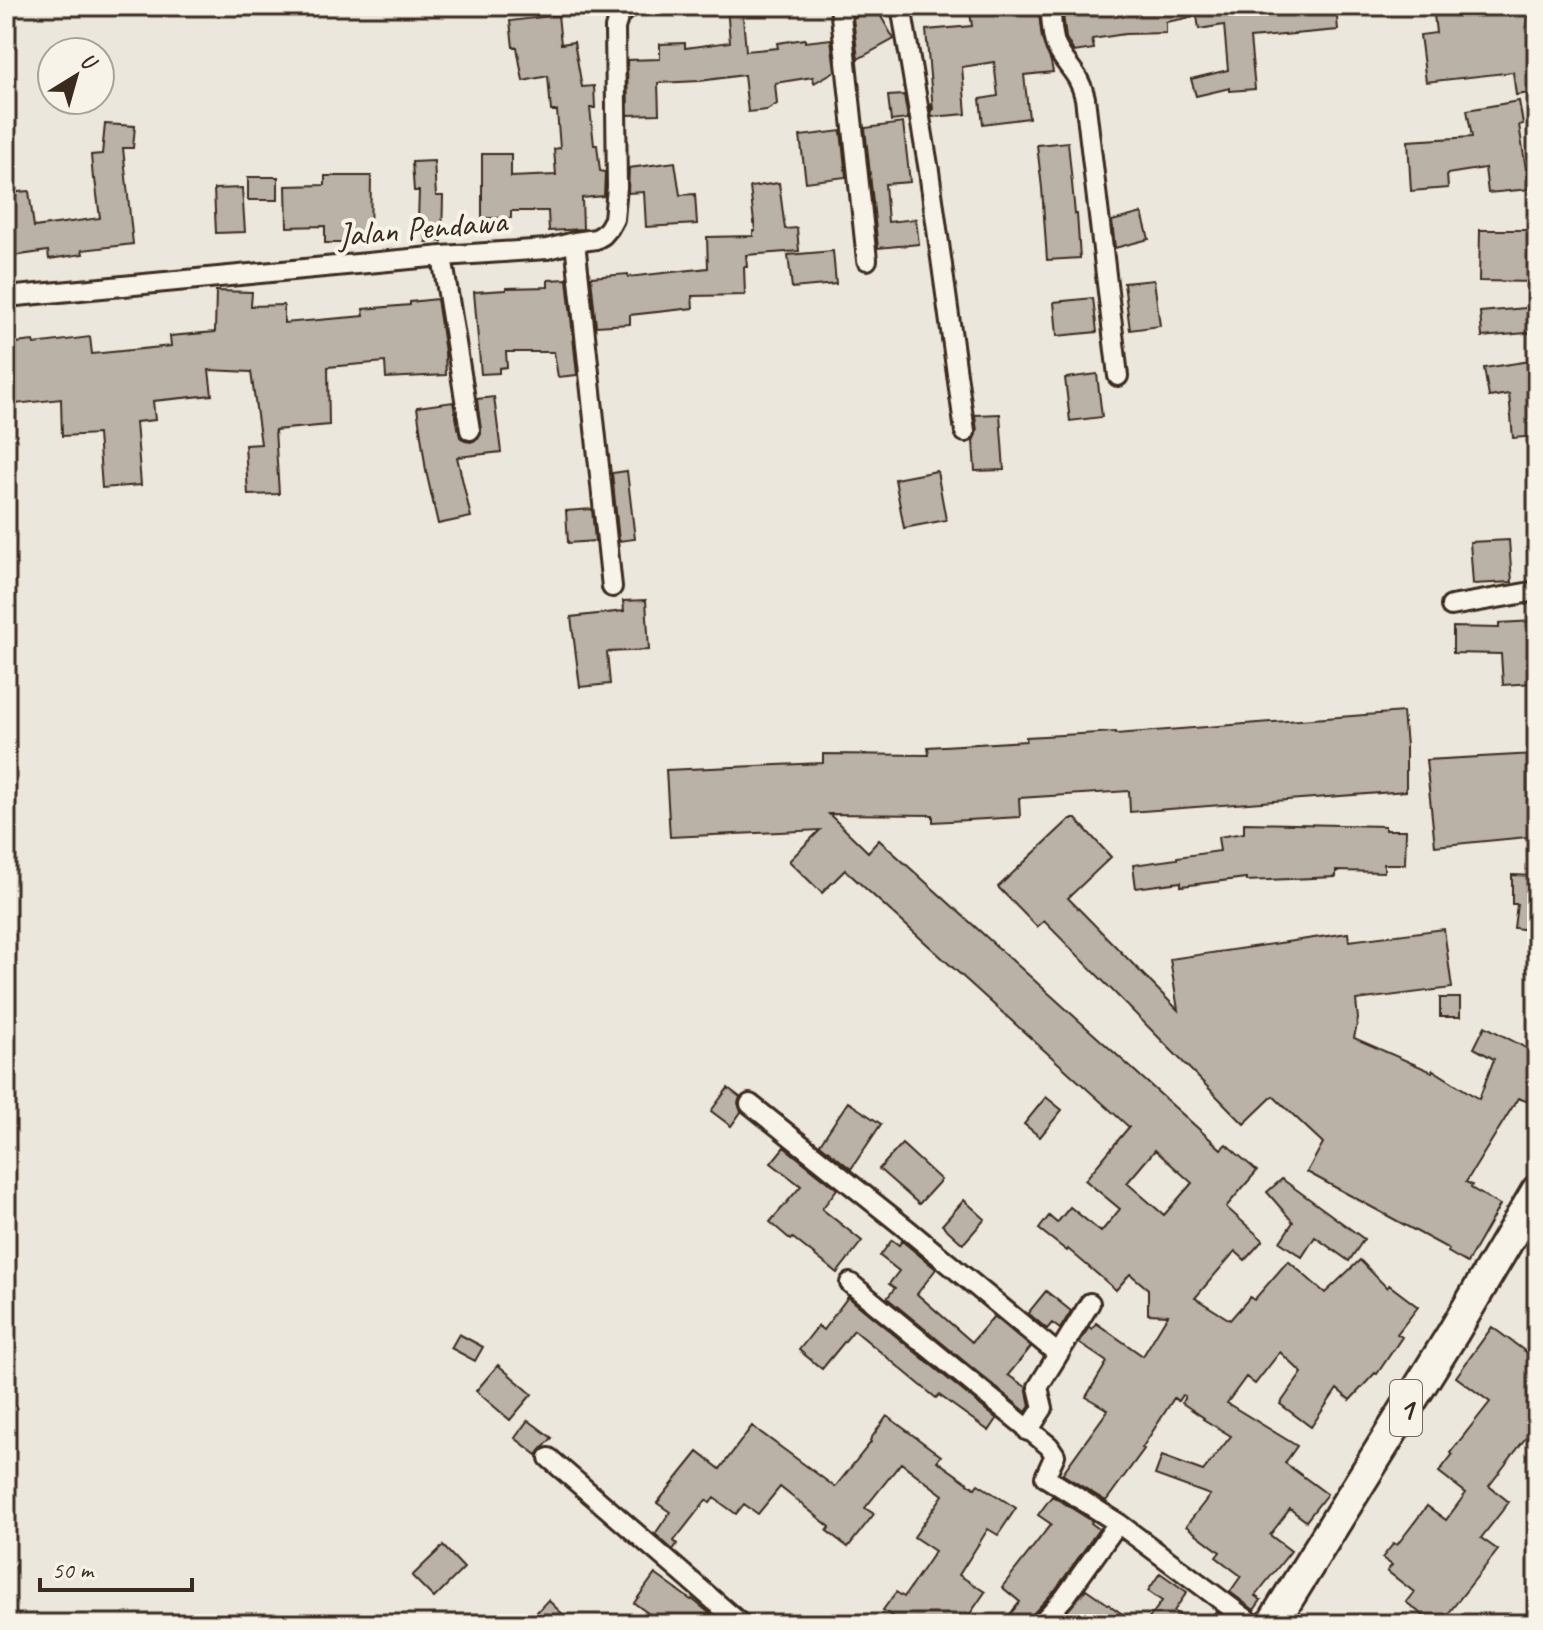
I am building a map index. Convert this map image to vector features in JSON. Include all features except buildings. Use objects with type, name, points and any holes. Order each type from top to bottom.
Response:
[{"type":"highway","name":"1","points":[[1272,1624],[1453,1333],[1537,1191]]},
{"type":"street","name":"Jalan Pendawa","points":[[6,297],[547,249],[596,239],[603,235],[614,219],[617,187],[615,28],[619,15],[631,6]]},
{"type":"street","points":[[840,6],[867,260]]},
{"type":"street","points":[[901,6],[929,171],[965,432]]},
{"type":"street","points":[[1050,6],[1054,40],[1082,85],[1085,98],[1118,376]]},
{"type":"street","points":[[575,242],[612,587]]},
{"type":"street","points":[[442,256],[470,430]]},
{"type":"street","points":[[1451,606],[1537,591]]},
{"type":"street","points":[[750,1104],[1058,1354]]},
{"type":"street","points":[[850,1283],[1054,1451],[1045,1477],[1118,1523],[1253,1624]]},
{"type":"street","points":[[1028,1431],[1043,1408],[1038,1387],[1090,1303]]},
{"type":"street","points":[[549,1458],[741,1624]]},
{"type":"street","points":[[1040,1624],[1065,1597],[1118,1523]]}]
